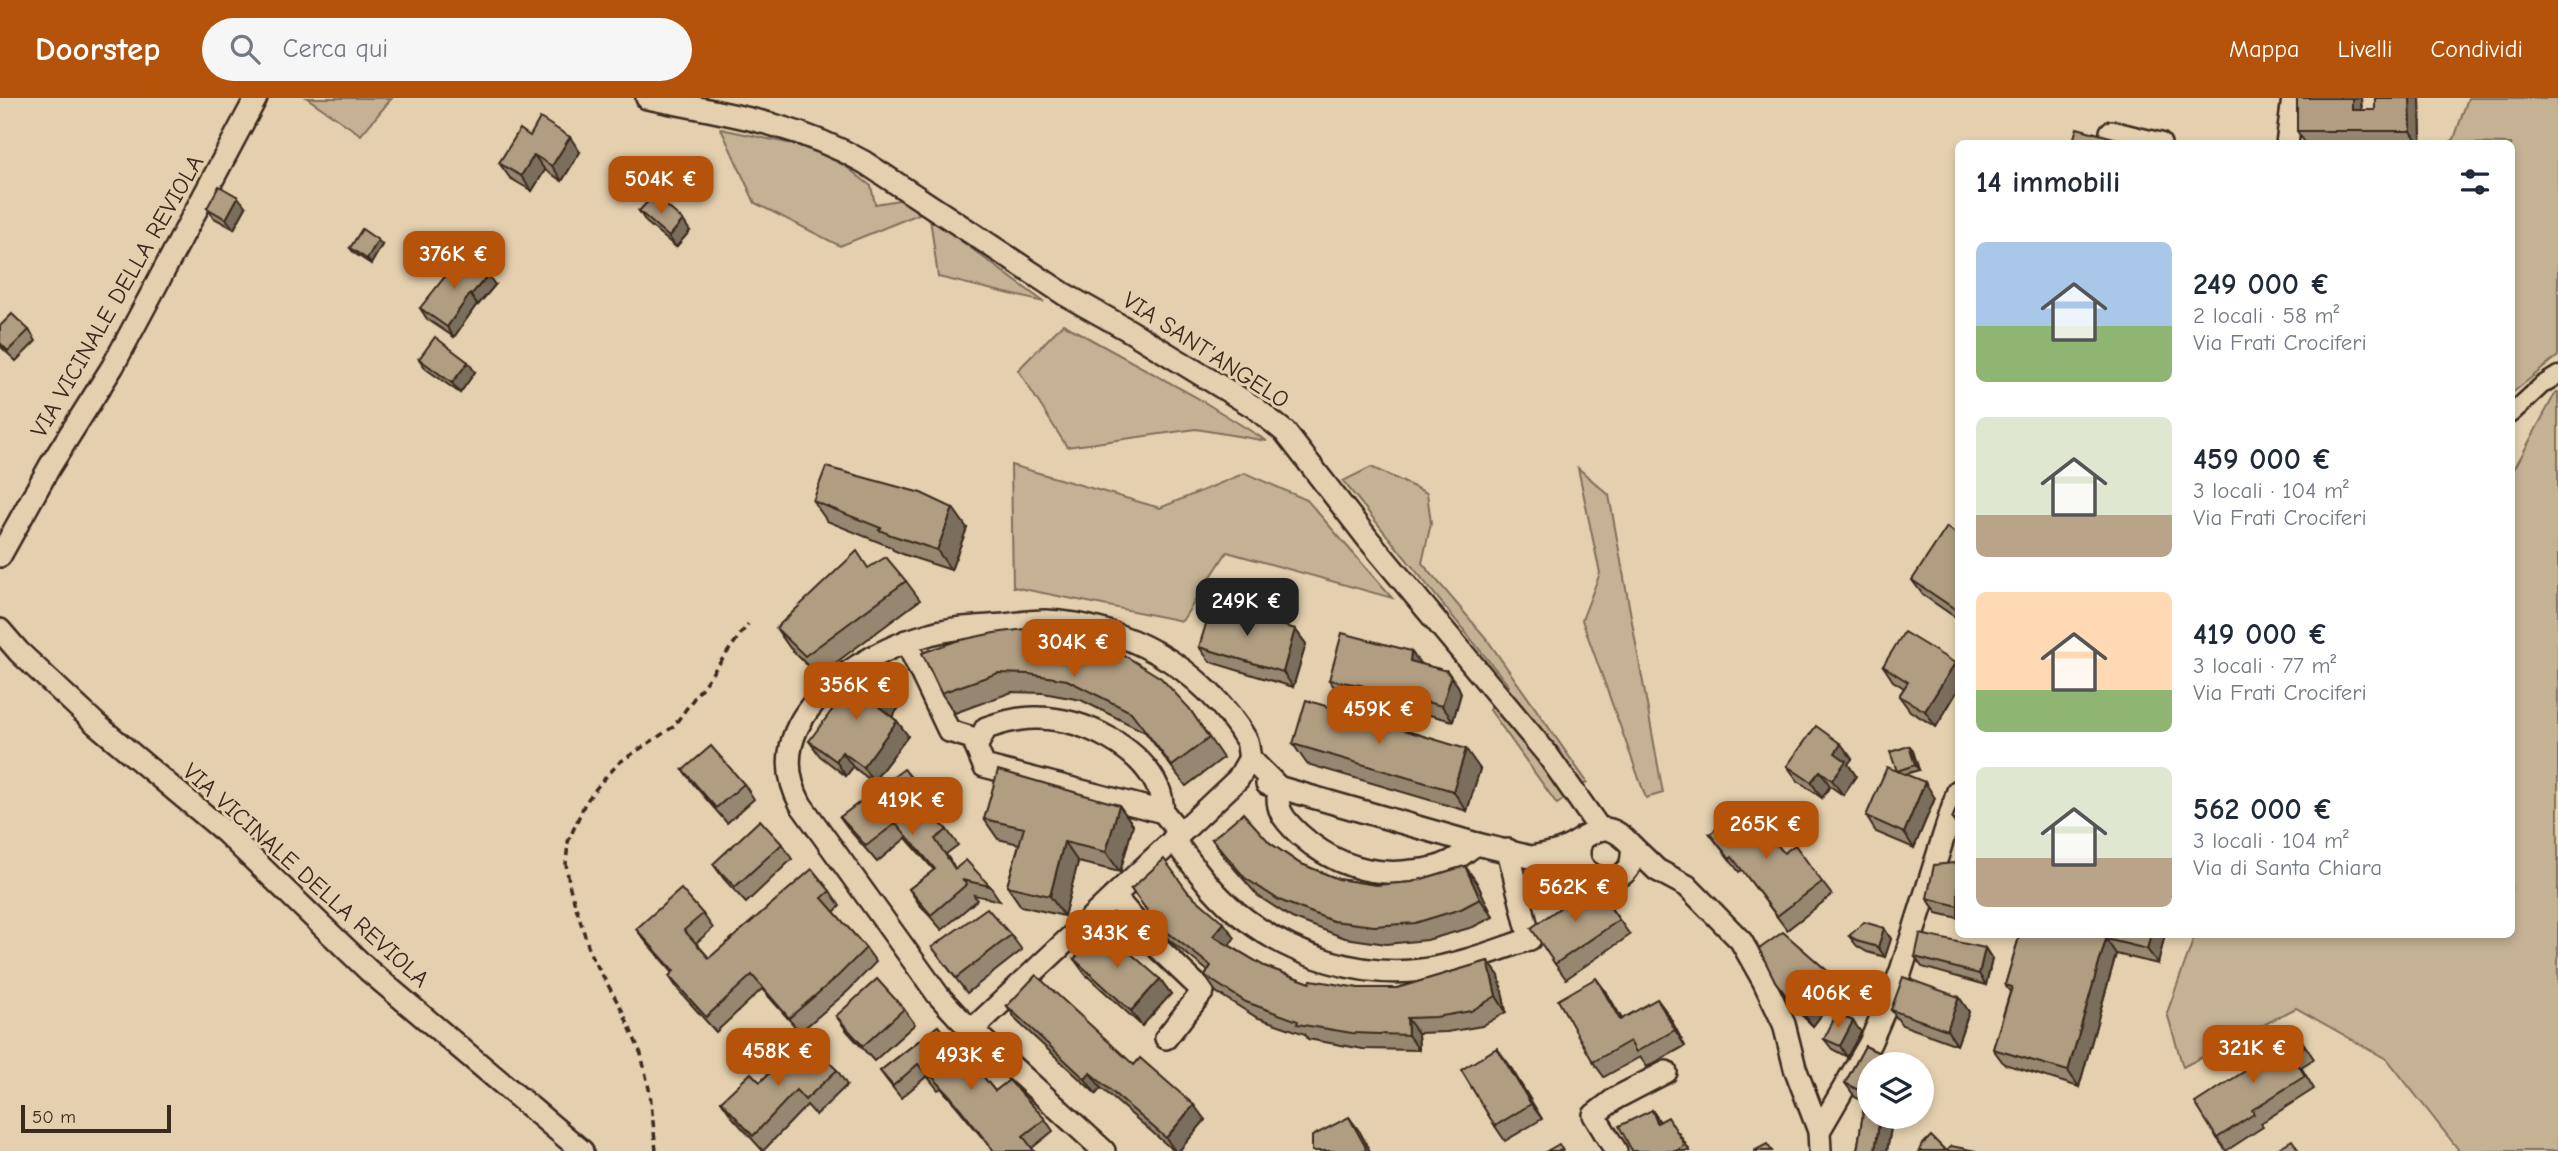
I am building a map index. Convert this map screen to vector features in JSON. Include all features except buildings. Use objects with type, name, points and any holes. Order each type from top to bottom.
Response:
[{"type":"street","name":"VIA VICINALE DELLA REVIOLA","points":[[0,556],[50,466],[113,366],[256,98]]},
{"type":"street","name":"VIA SANT'ANGELO","points":[[647,98],[777,124],[830,143],[864,162],[1064,294],[1254,407],[1285,432],[1368,539],[1547,754],[1592,833],[1617,831],[1657,870],[1687,887],[1741,941],[1784,1024],[1795,1068],[1820,1141]]},
{"type":"street","points":[[2288,140],[2293,98]]},
{"type":"street","points":[[2111,132],[2144,140]]},
{"type":"street","points":[[2515,410],[2542,385],[2558,375]]},
{"type":"street","points":[[972,1030],[1238,779],[1250,758],[1249,745],[1233,720],[1202,686],[1157,653],[1100,629],[1046,621],[938,632],[906,641],[881,652],[817,698],[799,723],[788,753],[792,790],[801,805],[938,995],[972,1030],[1104,1151]]},
{"type":"street","name":"VIA VICINALE DELLA REVIOLA","points":[[0,630],[19,652],[96,724],[225,832],[368,970],[582,1151]]},
{"type":"street","points":[[906,641],[949,731],[979,740]]},
{"type":"street","points":[[1163,812],[992,769],[984,766],[976,747],[986,728],[1006,721],[1039,718],[1074,723],[1103,735],[1147,770],[1160,792],[1163,812],[1177,836],[1218,894],[1243,918],[1265,933],[1319,957],[1345,965],[1379,971],[1419,970],[1450,965],[1530,939],[1508,850]]},
{"type":"street","points":[[1250,758],[1279,788]]},
{"type":"street","points":[[1238,779],[1253,779],[1477,844],[1584,870],[1603,878],[1657,877],[1687,887]]},
{"type":"street","points":[[1279,788],[1276,802],[1282,814],[1300,835],[1321,852],[1377,873],[1432,869],[1451,862],[1477,844]]},
{"type":"street","points":[[1820,1141],[1900,974],[1955,800]]},
{"type":"street","points":[[1532,856],[1555,853],[1592,833]]},
{"type":"street","points":[[1584,870],[1578,858],[1580,844],[1592,833]]},
{"type":"street","points":[[1622,876],[1627,873],[1632,862],[1632,846]]},
{"type":"street","points":[[1933,867],[1955,867]]},
{"type":"street","points":[[1114,896],[1159,950],[1203,991],[1166,1038]]},
{"type":"street","points":[[1616,1151],[1594,1115],[1616,1098],[1666,1072]]},
{"type":"path","points":[[656,1151],[650,1093],[641,1054],[622,1010],[592,955],[570,888],[566,864],[568,842],[585,803],[601,781],[620,762],[673,727],[748,624]]},
{"type":"shaded area","points":[[307,98],[392,98],[361,135]]},
{"type":"shaded area","points":[[2468,98],[2558,98],[2558,356],[2515,391],[2515,140],[2454,139]]},
{"type":"shaded area","points":[[721,129],[826,151],[871,186],[875,204],[905,199],[926,211],[840,246],[755,203]]},
{"type":"shaded area","points":[[930,218],[1044,302],[938,277]]},
{"type":"shaded area","points":[[1063,324],[1196,397],[1267,441],[1196,429],[1067,447],[1018,370]]},
{"type":"shaded area","points":[[2558,392],[2558,1151],[2457,1151],[2388,1060],[2296,1008],[2183,1067],[2167,1013],[2194,938],[2515,938],[2515,468]]},
{"type":"shaded area","points":[[1011,465],[1160,508],[1245,473],[1307,500],[1392,598],[1227,552],[1182,621],[1013,587]]},
{"type":"shaded area","points":[[1371,467],[1427,493],[1431,523],[1422,563],[1486,638],[1587,782],[1557,804],[1490,710],[1509,686],[1343,481]]},
{"type":"shaded area","points":[[1578,468],[1609,495],[1663,793],[1646,798],[1582,620],[1600,573]]}]
